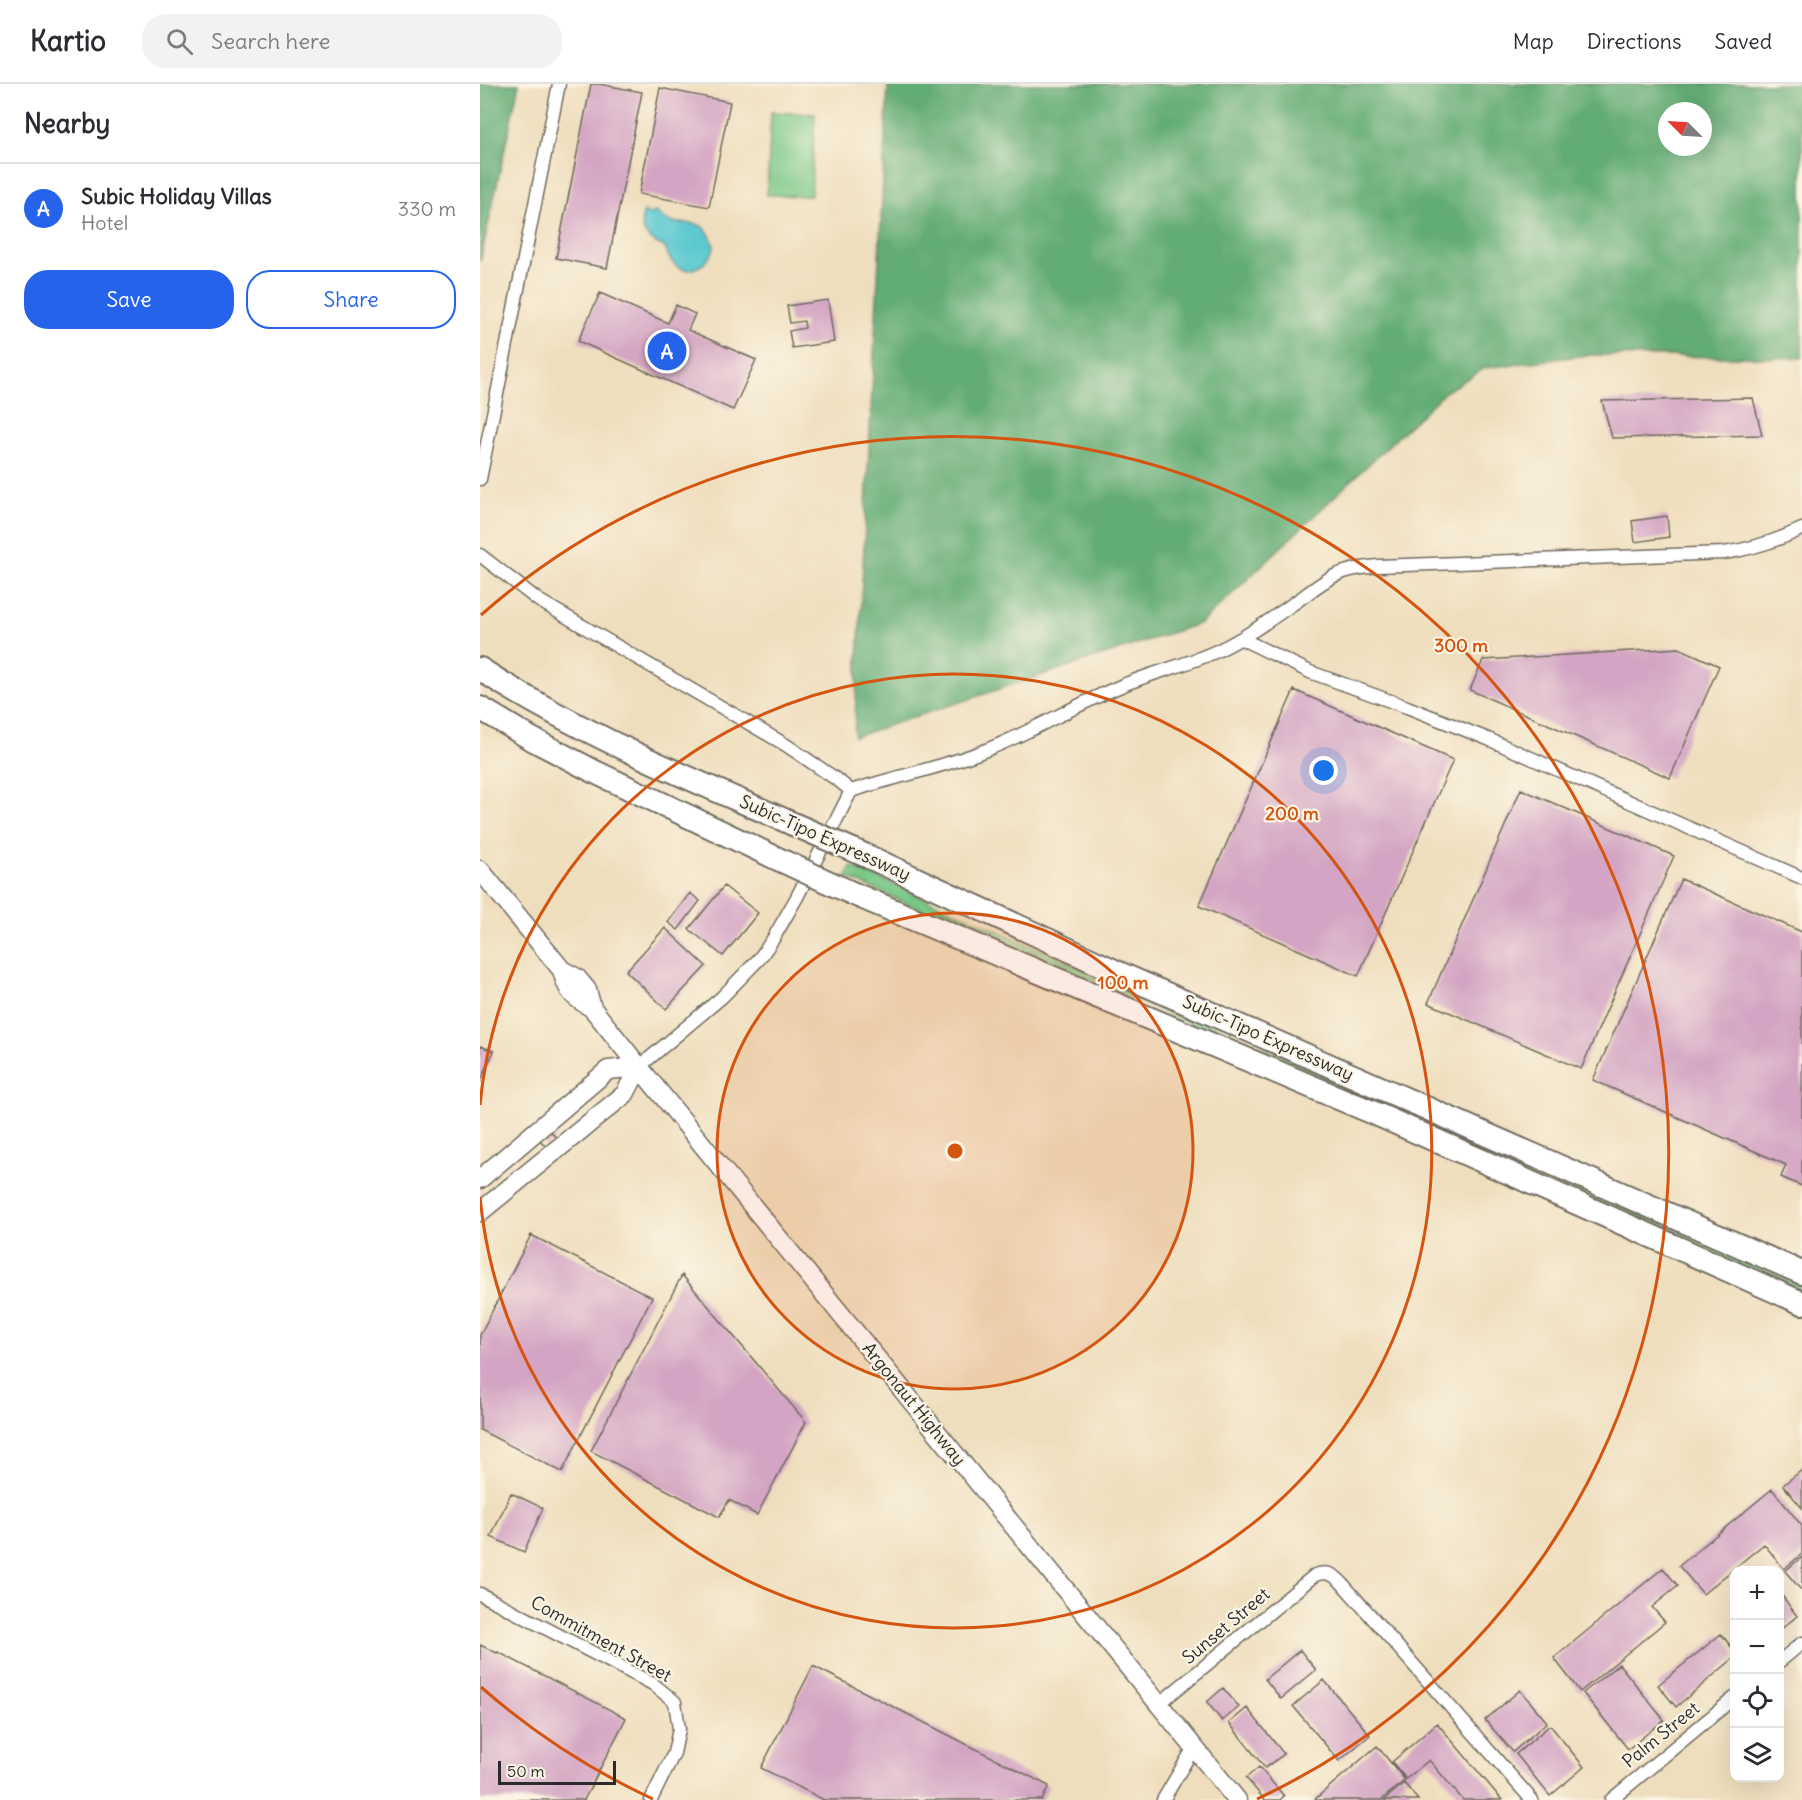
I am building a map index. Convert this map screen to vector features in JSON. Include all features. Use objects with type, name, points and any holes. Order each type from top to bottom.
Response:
[{"type":"highway","name":"Subic-Tipo Expressway","points":[[480,669],[572,723],[686,777],[869,857],[1121,974],[1802,1273]]},
{"type":"highway","name":"Subic-Tipo Expressway","points":[[480,708],[530,738],[595,772],[854,894],[1374,1113],[1802,1303]]},
{"type":"street","points":[[480,479],[559,84]]},
{"type":"street","points":[[480,1212],[625,1094],[639,1066],[722,997],[759,959],[797,897],[851,791],[982,752],[1123,685],[1192,662],[1242,639],[1334,576],[1355,569],[1378,566],[1724,553],[1775,542],[1802,529]]},
{"type":"street","points":[[480,555],[538,600],[786,746],[851,791]]},
{"type":"street","points":[[1242,639],[1310,672],[1496,742],[1802,878]]},
{"type":"street","name":"Argonaut Highway","points":[[480,870],[562,970],[566,987],[576,999],[592,1008],[1159,1704],[1193,1749],[1237,1800]]},
{"type":"street","points":[[480,1179],[608,1070],[639,1066]]},
{"type":"street","name":"Sunset Street","points":[[1159,1704],[1315,1575],[1328,1573],[1341,1582],[1532,1800]]},
{"type":"street","name":"Commitment Street","points":[[480,1594],[653,1684],[675,1702],[679,1729],[674,1753],[651,1800]]},
{"type":"street","points":[[1784,1657],[1802,1643]]},
{"type":"street","name":"Palm Street","points":[[1611,1800],[1730,1701]]},
{"type":"street","points":[[1163,1800],[1193,1749]]},
{"type":"green space","points":[[480,84],[519,84],[480,262]]},
{"type":"green space","points":[[888,84],[1802,84],[1802,358],[1587,355],[1485,368],[1445,392],[1201,623],[854,737]]},
{"type":"green space","points":[[771,112],[815,114],[811,196],[767,195]]},
{"type":"green space","points":[[851,866],[1802,1284],[1802,1294],[1146,1004],[846,877]]},
{"type":"water","points":[[644,212],[651,214],[656,212],[664,219],[673,222],[697,224],[704,228],[710,235],[714,247],[708,259],[698,267],[686,270],[674,264],[665,247],[649,238],[643,229]]},
{"type":"building","points":[[591,84],[642,92],[607,268],[556,258]]},
{"type":"building","points":[[660,88],[730,102],[709,207],[639,194]]},
{"type":"building","points":[[600,293],[668,323],[676,305],[695,314],[688,330],[756,360],[733,410],[578,341]]},
{"type":"building","points":[[828,300],[834,342],[792,348],[789,331],[805,328],[804,321],[790,323],[787,306]]},
{"type":"building","points":[[1753,398],[1762,435],[1612,438],[1602,401]]},
{"type":"building","points":[[1667,516],[1669,537],[1635,542],[1632,521]]},
{"type":"building","points":[[1679,648],[1719,666],[1670,778],[1470,690],[1483,660]]},
{"type":"building","points":[[1294,690],[1453,760],[1358,976],[1199,906]]},
{"type":"building","points":[[1521,789],[1674,856],[1581,1069],[1428,1003]]},
{"type":"building","points":[[1681,879],[1802,932],[1802,1186],[1781,1177],[1786,1165],[1593,1080]]},
{"type":"building","points":[[724,886],[758,913],[723,956],[689,929]]},
{"type":"building","points":[[690,893],[700,901],[678,930],[668,922]]},
{"type":"building","points":[[665,928],[706,966],[666,1009],[626,971]]},
{"type":"building","points":[[480,1046],[494,1051],[480,1083]]},
{"type":"building","points":[[551,1131],[556,1138],[546,1147],[540,1140]]},
{"type":"building","points":[[531,1235],[652,1297],[562,1472],[480,1430],[480,1335]]},
{"type":"building","points":[[682,1275],[806,1422],[757,1515],[729,1500],[719,1517],[591,1451]]},
{"type":"building","points":[[1802,1470],[1802,1508],[1783,1485]]},
{"type":"building","points":[[1772,1489],[1802,1526],[1802,1554],[1784,1569],[1784,1566],[1764,1544],[1737,1566],[1730,1566],[1730,1572],[1703,1594],[1679,1566]]},
{"type":"building","points":[[511,1493],[543,1508],[524,1552],[491,1537]]},
{"type":"building","points":[[1802,1557],[1802,1589],[1801,1590],[1785,1571]]},
{"type":"building","points":[[1663,1568],[1678,1586],[1652,1607],[1665,1622],[1580,1692],[1554,1658]]},
{"type":"building","points":[[1784,1598],[1797,1616],[1784,1627]]},
{"type":"building","points":[[1721,1634],[1730,1645],[1730,1661],[1676,1707],[1658,1685]]},
{"type":"building","points":[[480,1645],[626,1718],[584,1800],[480,1800]]},
{"type":"building","points":[[1300,1650],[1316,1670],[1281,1699],[1265,1679]]},
{"type":"building","points":[[1619,1664],[1664,1720],[1628,1749],[1583,1693]]},
{"type":"building","points":[[813,1666],[1049,1786],[1042,1800],[824,1800],[761,1768]]},
{"type":"building","points":[[1324,1680],[1370,1735],[1339,1761],[1293,1706]]},
{"type":"building","points":[[1223,1688],[1239,1707],[1222,1721],[1207,1702]]},
{"type":"building","points":[[1520,1690],[1547,1722],[1513,1752],[1485,1720]]},
{"type":"building","points":[[1247,1708],[1284,1754],[1265,1768],[1229,1723]]},
{"type":"building","points":[[1437,1723],[1502,1800],[1463,1800],[1429,1760],[1406,1779],[1392,1762]]},
{"type":"building","points":[[1550,1725],[1584,1767],[1550,1796],[1516,1754]]},
{"type":"building","points":[[1377,1746],[1405,1780],[1381,1800],[1314,1800]]},
{"type":"building","points":[[1259,1767],[1284,1796],[1280,1800],[1265,1800],[1246,1778]]},
{"type":"building","points":[[1404,1783],[1418,1800],[1384,1800]]},
{"type":"place","name":"Subic Holiday Villas","points":[[667,351]]}]
